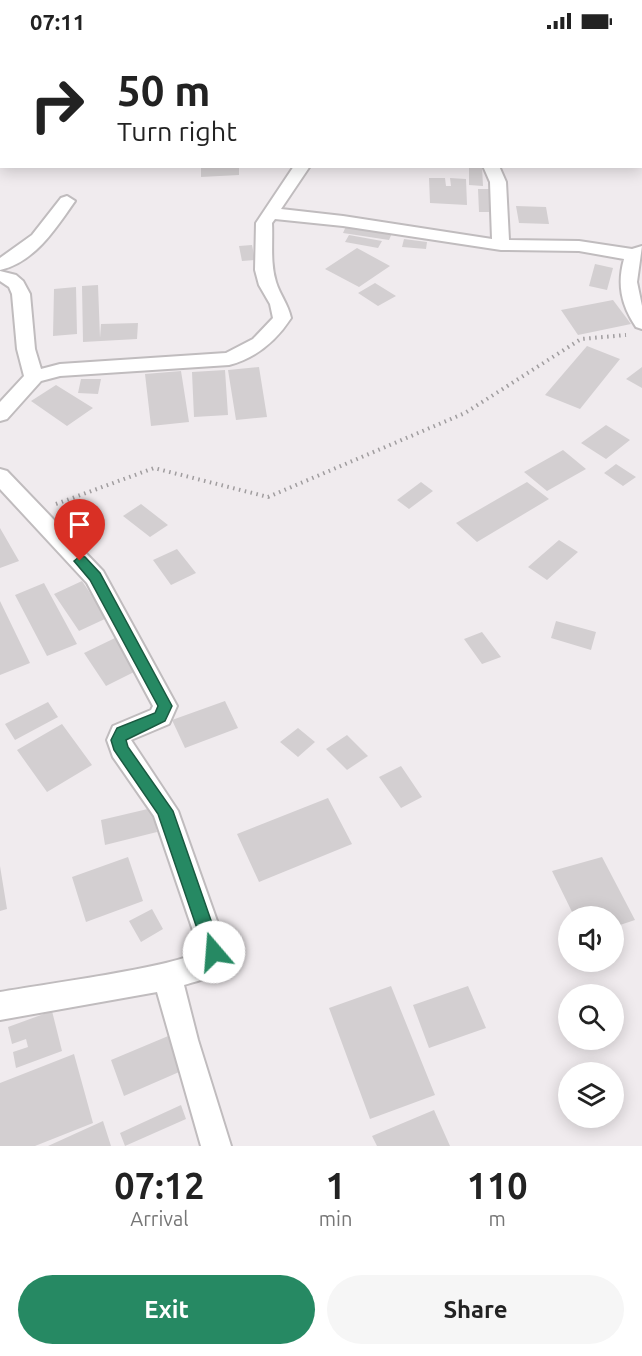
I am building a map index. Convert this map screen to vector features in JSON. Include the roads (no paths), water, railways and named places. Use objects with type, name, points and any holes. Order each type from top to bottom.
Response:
[{"type":"street","points":[[0,414],[34,377],[60,370],[229,358],[240,355],[266,338],[282,318],[279,304],[268,285],[264,270],[264,223],[301,168]]},
{"type":"street","points":[[492,168],[498,182],[501,244]]},
{"type":"street","points":[[0,265],[20,255],[41,238],[67,201]]},
{"type":"street","points":[[270,213],[501,244],[592,247],[638,253],[627,283],[637,329]]},
{"type":"street","points":[[0,276],[13,280],[19,288],[25,315],[26,349],[34,377]]},
{"type":"street","points":[[0,476],[95,577],[165,706],[160,717],[122,733],[119,740],[122,750],[165,811],[214,952],[213,958],[204,966],[168,976],[0,1006]]},
{"type":"street","points":[[168,976],[173,1007],[207,1109],[216,1146]]}]
